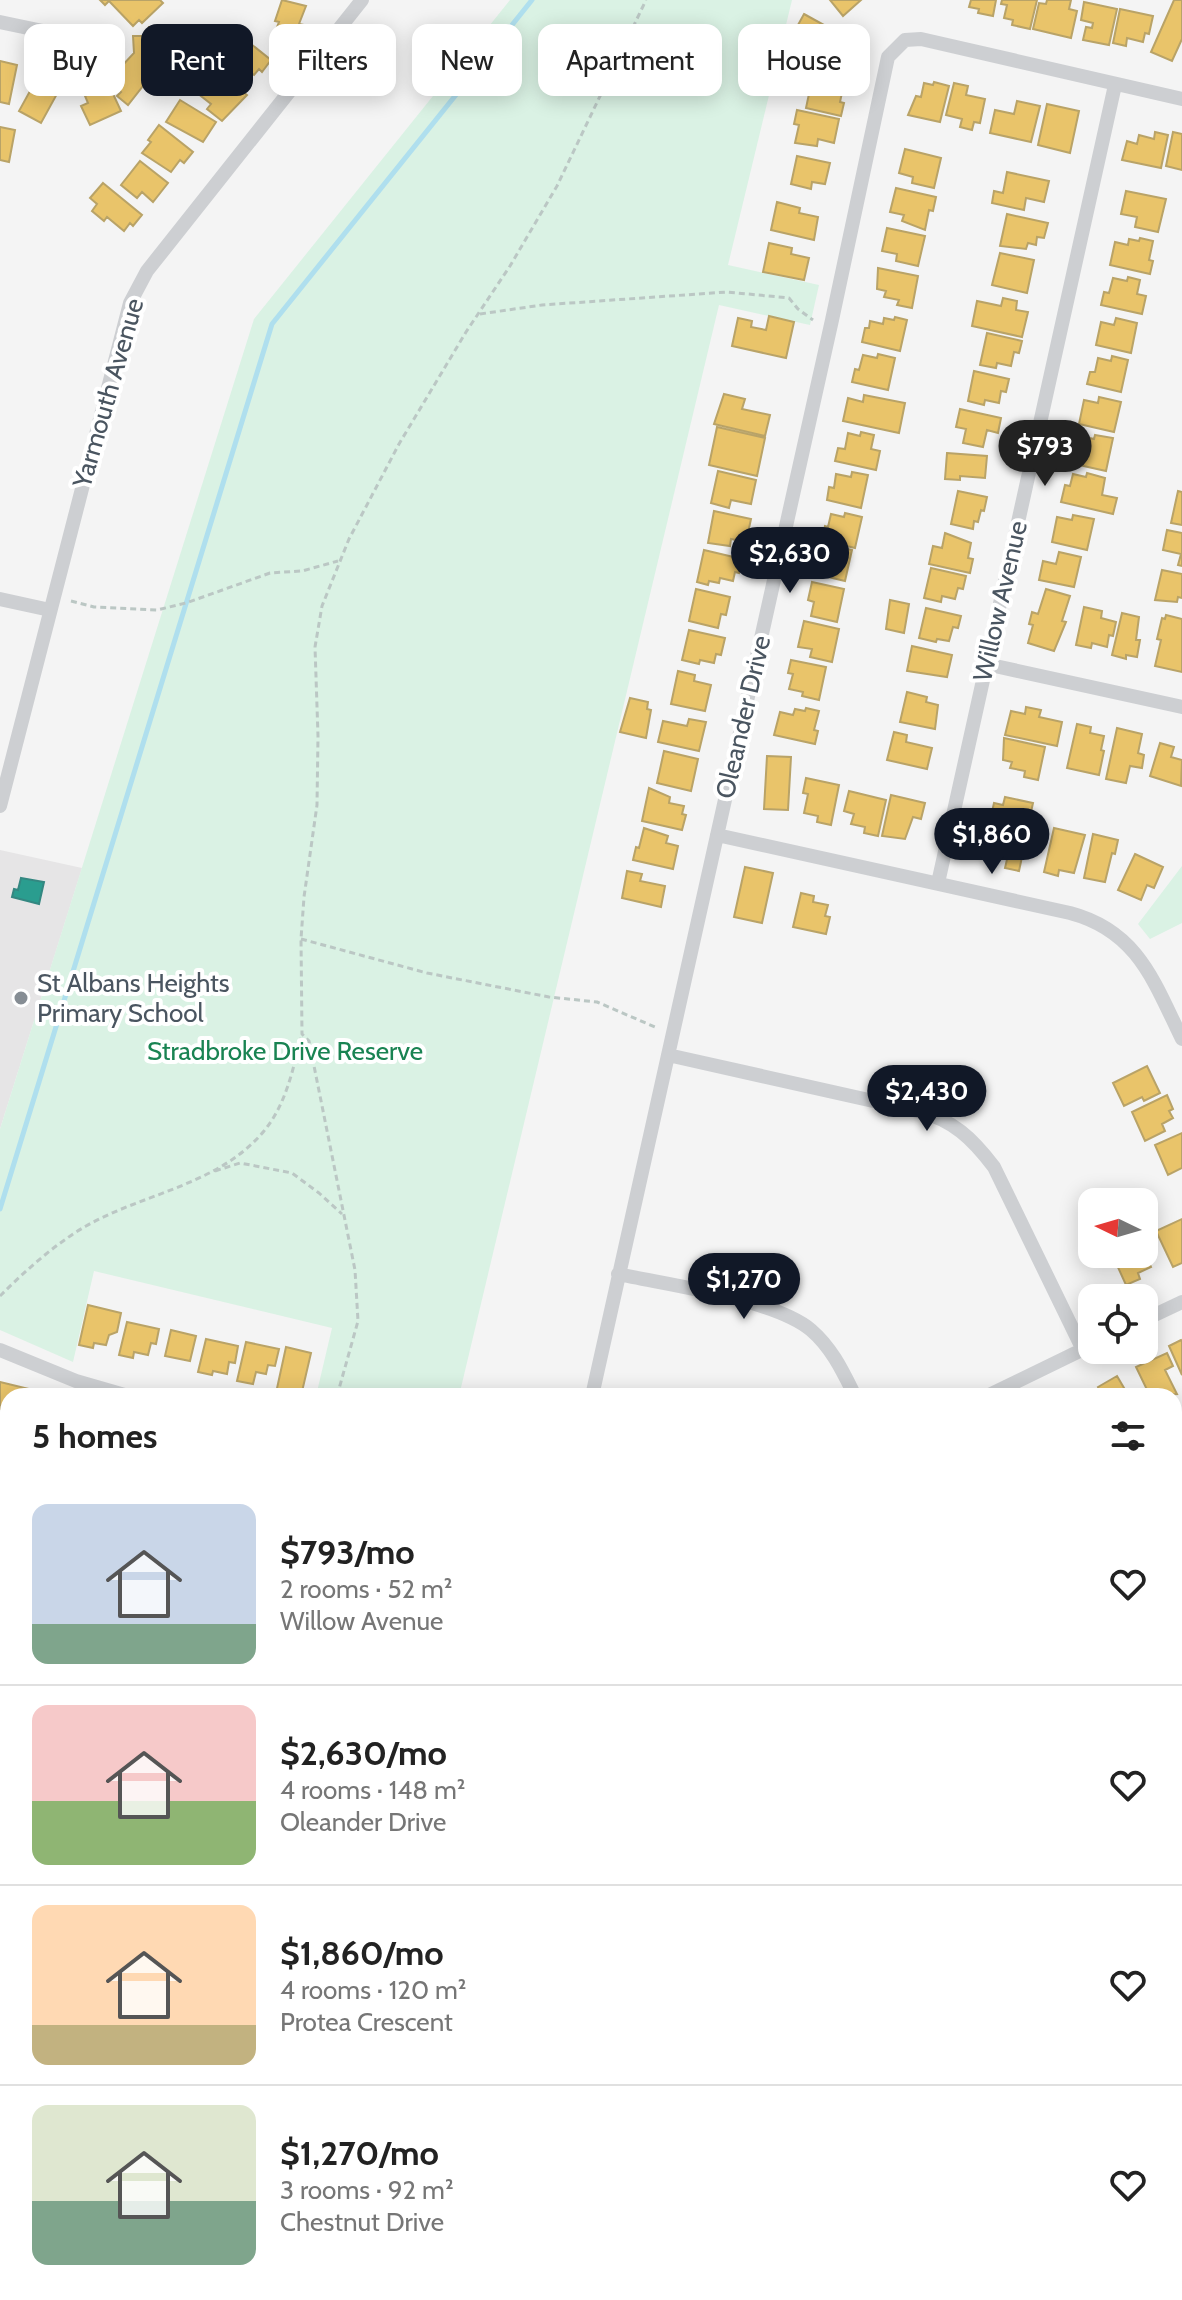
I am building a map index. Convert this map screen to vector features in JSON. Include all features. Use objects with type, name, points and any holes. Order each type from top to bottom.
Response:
[{"type":"street","name":"Yarmouth Avenue","points":[[0,806],[124,319],[137,287],[361,0]]},
{"type":"street","points":[[0,22],[24,27]]},
{"type":"street","name":"Oleander Drive","points":[[594,1388],[888,57],[898,44],[912,38],[1182,99]]},
{"type":"street","name":"Willow Avenue","points":[[938,883],[1115,85]]},
{"type":"street","points":[[0,599],[50,610]]},
{"type":"street","points":[[986,664],[1182,707]]},
{"type":"street","points":[[717,835],[1085,917],[1114,932],[1143,962],[1182,1039]]},
{"type":"street","points":[[668,1055],[918,1111],[952,1123],[973,1140],[994,1167],[1078,1329]]},
{"type":"street","points":[[618,1274],[788,1314],[812,1331],[837,1360],[851,1388]]},
{"type":"street","points":[[1158,1313],[1182,1302]]},
{"type":"street","points":[[0,1350],[72,1388]]},
{"type":"street","points":[[1004,1388],[1078,1353]]},
{"type":"path","points":[[0,1296],[85,1227],[211,1172],[264,1131],[283,1102],[302,1034],[301,939],[318,774],[315,647],[322,606],[339,561],[399,444],[564,173],[646,0]]},
{"type":"path","points":[[480,314],[542,305],[736,292],[789,298],[813,320]]},
{"type":"path","points":[[71,601],[94,607],[157,610],[270,573],[302,571],[339,561]]},
{"type":"path","points":[[301,939],[427,973],[549,997],[597,1002],[655,1027]]},
{"type":"path","points":[[302,1034],[309,1041],[355,1270],[358,1321],[339,1388]]},
{"type":"path","points":[[211,1172],[240,1163],[292,1173],[344,1215]]},
{"type":"shaded area","name":"St Albans Heights Primary School","points":[[0,850],[82,868],[0,1129]]},
{"type":"green space","name":"Stradbroke Drive Reserve","points":[[510,0],[792,0],[786,24],[738,24],[738,96],[769,96],[728,265],[819,285],[810,325],[719,305],[461,1388],[318,1388],[332,1328],[94,1271],[73,1362],[0,1330],[0,1129],[254,319],[433,96],[522,96],[522,24],[491,24]]},
{"type":"green space","points":[[1182,866],[1182,923],[1150,939],[1138,924]]},
{"type":"building: Homes","points":[[100,0],[160,0],[163,3],[142,23],[139,20],[133,26],[109,1],[105,5]]},
{"type":"building: Homes","points":[[282,0],[306,6],[299,24],[278,24],[275,21]]},
{"type":"building: Homes","points":[[830,0],[861,0],[843,16]]},
{"type":"building: Homes","points":[[971,0],[996,0],[993,16],[978,13],[979,9],[969,7]]},
{"type":"building: Homes","points":[[1002,0],[1037,0],[1030,29],[1012,25],[1013,20],[1004,18],[1007,5],[1001,4]]},
{"type":"building: Homes","points":[[1047,0],[1071,0],[1069,9],[1077,11],[1071,38],[1033,29],[1039,3],[1046,4]]},
{"type":"building: Homes","points":[[1174,0],[1182,0],[1182,39],[1172,61],[1151,52]]},
{"type":"building: Homes","points":[[1084,2],[1117,9],[1109,45],[1083,40],[1086,27],[1092,28],[1093,23],[1081,20]]},
{"type":"building: Homes","points":[[1120,9],[1153,16],[1149,34],[1145,33],[1143,42],[1127,38],[1126,46],[1113,43]]},
{"type":"building: Homes","points":[[804,14],[822,24],[798,24]]},
{"type":"building: Homes","points":[[133,36],[141,36],[141,88],[128,105],[117,96],[125,96],[125,63],[134,53]]},
{"type":"building: Homes","points":[[253,46],[269,58],[262,72],[259,69],[254,75]]},
{"type":"building: Homes","points":[[0,61],[17,65],[9,104],[0,102]]},
{"type":"building: Homes","points":[[934,82],[949,86],[940,122],[908,115],[916,96],[921,97],[924,83],[933,85]]},
{"type":"building: Homes","points":[[954,83],[968,86],[966,95],[985,99],[980,123],[974,122],[972,130],[960,127],[962,119],[946,115]]},
{"type":"building: Homes","points":[[27,96],[56,96],[41,123],[19,111]]},
{"type":"building: Homes","points":[[85,96],[114,96],[121,111],[90,125],[81,106],[88,103]]},
{"type":"building: Homes","points":[[201,96],[246,96],[222,121],[207,109],[211,104]]},
{"type":"building: Homes","points":[[809,96],[841,96],[840,102],[844,103],[841,116],[806,108]]},
{"type":"building: Homes","points":[[180,100],[216,122],[203,142],[166,122]]},
{"type":"building: Homes","points":[[1017,101],[1040,106],[1031,142],[990,133],[995,110],[1014,114]]},
{"type":"building: Homes","points":[[1047,104],[1079,111],[1070,153],[1038,145]]},
{"type":"building: Homes","points":[[797,110],[839,119],[834,143],[818,139],[817,146],[795,143],[799,125],[794,124]]},
{"type":"building: Homes","points":[[159,125],[193,152],[184,163],[180,160],[171,172],[142,153]]},
{"type":"building: Homes","points":[[0,127],[15,130],[9,162],[0,160]]},
{"type":"building: Homes","points":[[1155,132],[1168,135],[1161,168],[1122,160],[1127,141],[1137,144],[1139,135],[1154,139]]},
{"type":"building: Homes","points":[[1173,132],[1182,134],[1182,170],[1166,166]]},
{"type":"building: Homes","points":[[905,149],[941,158],[934,188],[912,183],[913,177],[899,173]]},
{"type":"building: Homes","points":[[797,156],[830,163],[825,184],[812,182],[811,189],[791,184]]},
{"type":"building: Homes","points":[[140,161],[168,183],[153,202],[142,192],[137,198],[121,185]]},
{"type":"building: Homes","points":[[1007,172],[1049,181],[1044,202],[1026,198],[1024,210],[992,203],[994,191],[1003,193]]},
{"type":"building: Homes","points":[[103,183],[142,215],[133,226],[130,223],[124,231],[107,217],[104,221],[92,211],[97,204],[90,198]]},
{"type":"building: Homes","points":[[896,188],[936,197],[933,211],[929,210],[925,230],[902,221],[904,215],[890,212]]},
{"type":"building: Homes","points":[[1126,191],[1166,199],[1158,232],[1135,227],[1137,217],[1121,214]]},
{"type":"building: Homes","points":[[777,202],[800,208],[799,213],[818,217],[814,240],[771,230]]},
{"type":"building: Homes","points":[[1007,214],[1048,223],[1044,238],[1037,237],[1036,245],[1028,243],[1026,249],[1000,246]]},
{"type":"building: Homes","points":[[887,228],[925,236],[918,266],[896,261],[897,254],[882,251]]},
{"type":"building: Homes","points":[[1140,238],[1153,241],[1150,274],[1110,265],[1115,242],[1128,245],[1129,239],[1139,241]]},
{"type":"building: Homes","points":[[769,243],[792,248],[791,254],[809,258],[804,280],[763,272]]},
{"type":"building: Homes","points":[[1000,253],[1034,260],[1027,293],[992,285]]},
{"type":"building: Homes","points":[[878,268],[918,276],[912,308],[897,305],[899,300],[884,297],[886,291],[877,289]]},
{"type":"building: Homes","points":[[1128,277],[1140,280],[1137,294],[1146,296],[1142,314],[1101,305],[1104,292],[1109,293],[1113,278],[1127,281]]},
{"type":"building: Homes","points":[[1003,298],[1017,301],[1016,310],[1028,312],[1022,337],[972,326],[977,301],[1001,306]]},
{"type":"building: Homes","points":[[769,316],[794,322],[786,358],[732,346],[738,318],[752,321],[751,327],[766,330]]},
{"type":"building: Homes","points":[[895,317],[907,320],[900,351],[862,342],[870,321],[883,324],[884,318],[894,320]]},
{"type":"building: Homes","points":[[1116,318],[1137,323],[1131,353],[1096,345],[1101,322],[1114,325]]},
{"type":"building: Homes","points":[[987,333],[1022,341],[1019,353],[1014,352],[1011,366],[997,363],[996,368],[980,365]]},
{"type":"building: Homes","points":[[878,354],[895,358],[888,390],[852,382],[863,355],[877,358]]},
{"type":"building: Homes","points":[[1112,356],[1128,360],[1121,392],[1087,384],[1090,372],[1095,372],[1098,358],[1111,361]]},
{"type":"building: Homes","points":[[974,371],[1009,379],[1006,392],[1001,391],[999,403],[985,400],[984,405],[968,401]]},
{"type":"building: Homes","points":[[724,394],[745,399],[742,409],[770,415],[765,436],[714,424]]},
{"type":"building: Homes","points":[[864,395],[905,403],[899,433],[843,421],[848,398],[863,402]]},
{"type":"building: Homes","points":[[1099,397],[1121,402],[1114,432],[1079,424],[1084,400],[1098,403]]},
{"type":"building: Homes","points":[[960,409],[1001,418],[998,433],[987,430],[983,447],[963,443],[966,429],[956,427]]},
{"type":"building: Homes","points":[[717,427],[765,438],[757,476],[709,465]]},
{"type":"building: Homes","points":[[861,432],[874,435],[871,449],[880,451],[876,470],[835,461],[838,448],[845,449],[848,433],[860,436]]},
{"type":"building: Homes","points":[[1095,435],[1113,438],[1106,471],[1070,463],[1073,449],[1078,450],[1081,436],[1094,439]]},
{"type":"building: Homes","points":[[947,453],[987,456],[985,478],[960,476],[960,480],[945,479]]},
{"type":"building: Homes","points":[[718,471],[756,480],[751,504],[731,500],[729,508],[711,503]]},
{"type":"building: Homes","points":[[852,472],[868,475],[861,508],[827,500],[829,487],[834,488],[836,474],[851,477]]},
{"type":"building: Homes","points":[[1087,473],[1105,478],[1102,495],[1117,498],[1113,514],[1061,502],[1065,485],[1070,486],[1073,474],[1086,477]]},
{"type":"building: Homes","points":[[958,491],[987,497],[984,511],[981,510],[978,522],[974,521],[973,529],[951,524]]},
{"type":"building: Homes","points":[[1178,491],[1182,492],[1182,525],[1171,523]]},
{"type":"building: Homes","points":[[714,511],[751,519],[746,542],[731,539],[730,546],[708,543]]},
{"type":"building: Homes","points":[[845,513],[862,517],[855,548],[822,540],[831,514],[844,517]]},
{"type":"building: Homes","points":[[1073,515],[1094,519],[1087,550],[1052,542],[1057,517],[1072,520]]},
{"type":"building: Homes","points":[[1167,530],[1182,533],[1182,566],[1178,565],[1181,554],[1163,550]]},
{"type":"building: Homes","points":[[945,533],[971,543],[968,558],[973,559],[970,573],[929,564],[933,546],[942,548]]},
{"type":"building: Homes","points":[[817,542],[852,550],[845,581],[824,576],[826,569],[812,565]]},
{"type":"building: Homes","points":[[704,550],[742,559],[739,573],[735,572],[733,581],[720,578],[719,583],[709,581],[708,585],[697,582]]},
{"type":"building: Homes","points":[[1059,552],[1081,557],[1074,587],[1039,580],[1043,561],[1056,564]]},
{"type":"building: Homes","points":[[931,568],[966,576],[963,589],[958,588],[955,599],[942,596],[941,602],[924,598]]},
{"type":"building: Homes","points":[[1162,570],[1182,574],[1182,598],[1178,597],[1177,602],[1155,600]]},
{"type":"building: Homes","points":[[812,582],[844,589],[837,622],[811,616],[814,602],[808,600]]},
{"type":"building: Homes","points":[[696,589],[730,597],[726,615],[721,614],[718,628],[689,621]]},
{"type":"building: Homes","points":[[1046,589],[1070,596],[1062,621],[1066,622],[1054,651],[1028,643],[1033,625],[1029,624],[1032,612],[1038,614]]},
{"type":"building: Homes","points":[[890,600],[909,604],[904,633],[886,629]]},
{"type":"building: Homes","points":[[1084,607],[1102,611],[1101,618],[1116,622],[1107,647],[1092,643],[1091,648],[1076,645]]},
{"type":"building: Homes","points":[[926,608],[961,616],[958,628],[953,627],[949,641],[919,638]]},
{"type":"building: Homes","points":[[1122,613],[1139,617],[1137,657],[1126,655],[1126,659],[1112,655]]},
{"type":"building: Homes","points":[[1166,615],[1182,619],[1182,672],[1155,666],[1161,640],[1157,639],[1162,618],[1165,619]]},
{"type":"building: Homes","points":[[804,621],[839,629],[832,662],[810,657],[812,649],[798,647]]},
{"type":"building: Homes","points":[[689,630],[725,638],[721,655],[716,654],[714,663],[682,660]]},
{"type":"building: Homes","points":[[912,646],[952,655],[947,677],[907,671]]},
{"type":"building: Homes","points":[[791,660],[826,667],[819,700],[789,689],[793,674],[788,673]]},
{"type":"building: Homes","points":[[678,671],[695,675],[694,681],[711,685],[705,711],[671,704]]},
{"type":"building: Homes","points":[[907,692],[927,697],[926,702],[938,705],[935,729],[900,722]]},
{"type":"building: Homes","points":[[630,698],[648,702],[647,709],[651,710],[646,738],[620,732]]},
{"type":"building: Homes","points":[[1026,707],[1041,710],[1039,717],[1062,722],[1057,746],[1005,735],[1011,711],[1025,714]]},
{"type":"building: Homes","points":[[806,708],[819,711],[814,730],[818,731],[815,744],[774,735],[780,712],[793,715],[795,709],[805,711]]},
{"type":"building: Homes","points":[[689,719],[706,722],[699,751],[658,742],[663,721],[687,726]]},
{"type":"building: Homes","points":[[1077,724],[1091,727],[1090,733],[1104,736],[1099,775],[1067,768]]},
{"type":"building: Homes","points":[[1117,728],[1142,734],[1138,753],[1144,755],[1142,768],[1130,766],[1126,783],[1106,779]]},
{"type":"building: Homes","points":[[894,732],[907,735],[906,742],[932,748],[927,769],[887,760]]},
{"type":"building: Homes","points":[[1004,738],[1045,747],[1038,780],[1024,777],[1025,771],[1010,768],[1012,762],[1003,760]]},
{"type":"building: Homes","points":[[1160,743],[1174,747],[1171,757],[1182,760],[1181,786],[1150,776]]},
{"type":"building: Homes","points":[[664,751],[698,759],[691,791],[657,783]]},
{"type":"building: Homes","points":[[767,756],[791,757],[788,810],[764,809]]},
{"type":"building: Homes","points":[[806,778],[839,785],[831,825],[817,822],[818,816],[804,813],[808,794],[803,793]]},
{"type":"building: Homes","points":[[649,788],[670,797],[669,803],[684,806],[682,814],[686,815],[682,830],[642,821]]},
{"type":"building: Homes","points":[[849,791],[886,800],[878,836],[864,833],[865,827],[851,824],[854,814],[844,811]]},
{"type":"building: Homes","points":[[891,795],[925,803],[921,819],[913,817],[905,839],[882,836]]},
{"type":"building: Homes","points":[[1005,797],[1033,803],[1026,834],[986,825],[994,803],[1003,805]]},
{"type":"building: Homes","points":[[644,828],[668,836],[666,843],[678,846],[673,869],[633,860]]},
{"type":"building: Homes","points":[[1054,828],[1085,835],[1074,873],[1059,870],[1058,876],[1044,872]]},
{"type":"building: Homes","points":[[984,829],[1026,838],[1019,871],[1005,868],[1008,855],[996,852],[995,859],[979,855]]},
{"type":"building: Homes","points":[[1093,834],[1118,840],[1105,882],[1084,878]]},
{"type":"building: Homes","points":[[1135,854],[1163,867],[1154,888],[1147,885],[1141,900],[1118,890]]},
{"type":"building: Homes","points":[[745,867],[773,873],[762,923],[734,917]]},
{"type":"building: Homes","points":[[627,871],[642,874],[640,881],[665,886],[661,907],[622,898]]},
{"type":"building: Homes","points":[[801,893],[814,896],[813,902],[828,905],[825,916],[830,917],[826,934],[793,927]]},
{"type":"building: Homes","points":[[1147,1066],[1160,1093],[1124,1106],[1113,1083]]},
{"type":"building: Homes","points":[[1167,1095],[1173,1118],[1162,1124],[1165,1131],[1145,1141],[1132,1112]]},
{"type":"building: Homes","points":[[1182,1133],[1182,1168],[1168,1175],[1155,1145]]},
{"type":"building: Homes","points":[[1182,1219],[1182,1263],[1173,1267],[1158,1230]]},
{"type":"building: Homes","points":[[1118,1268],[1149,1268],[1138,1273],[1140,1279],[1126,1284]]},
{"type":"building: Homes","points":[[88,1305],[121,1313],[117,1332],[109,1335],[106,1345],[94,1343],[93,1348],[79,1345]]},
{"type":"building: Homes","points":[[127,1322],[159,1329],[156,1344],[151,1343],[148,1355],[134,1352],[133,1358],[119,1355]]},
{"type":"building: Homes","points":[[171,1330],[196,1336],[190,1361],[165,1356]]},
{"type":"building: Homes","points":[[206,1339],[238,1346],[235,1363],[229,1362],[227,1374],[198,1372]]},
{"type":"building: Homes","points":[[1182,1341],[1182,1375],[1169,1346]]},
{"type":"building: Homes","points":[[246,1342],[279,1349],[275,1366],[268,1365],[266,1374],[256,1372],[253,1384],[237,1381]]},
{"type":"building: Homes","points":[[286,1347],[311,1353],[303,1388],[277,1388]]},
{"type":"building: Homes","points":[[1167,1353],[1173,1366],[1165,1370],[1174,1388],[1146,1388],[1136,1367],[1158,1364],[1158,1357]]},
{"type":"building: Homes","points":[[1117,1376],[1124,1388],[1099,1388]]},
{"type":"building: Homes","points":[[0,1382],[25,1388],[0,1388]]},
{"type":"building: Schools","points":[[21,878],[44,882],[39,904],[12,897],[14,889],[18,890]]},
{"type":"waterway","points":[[0,1209],[272,324],[532,0]]},
{"type":"place","name":"St Albans Heights Primary School","points":[[21,998]]}]
